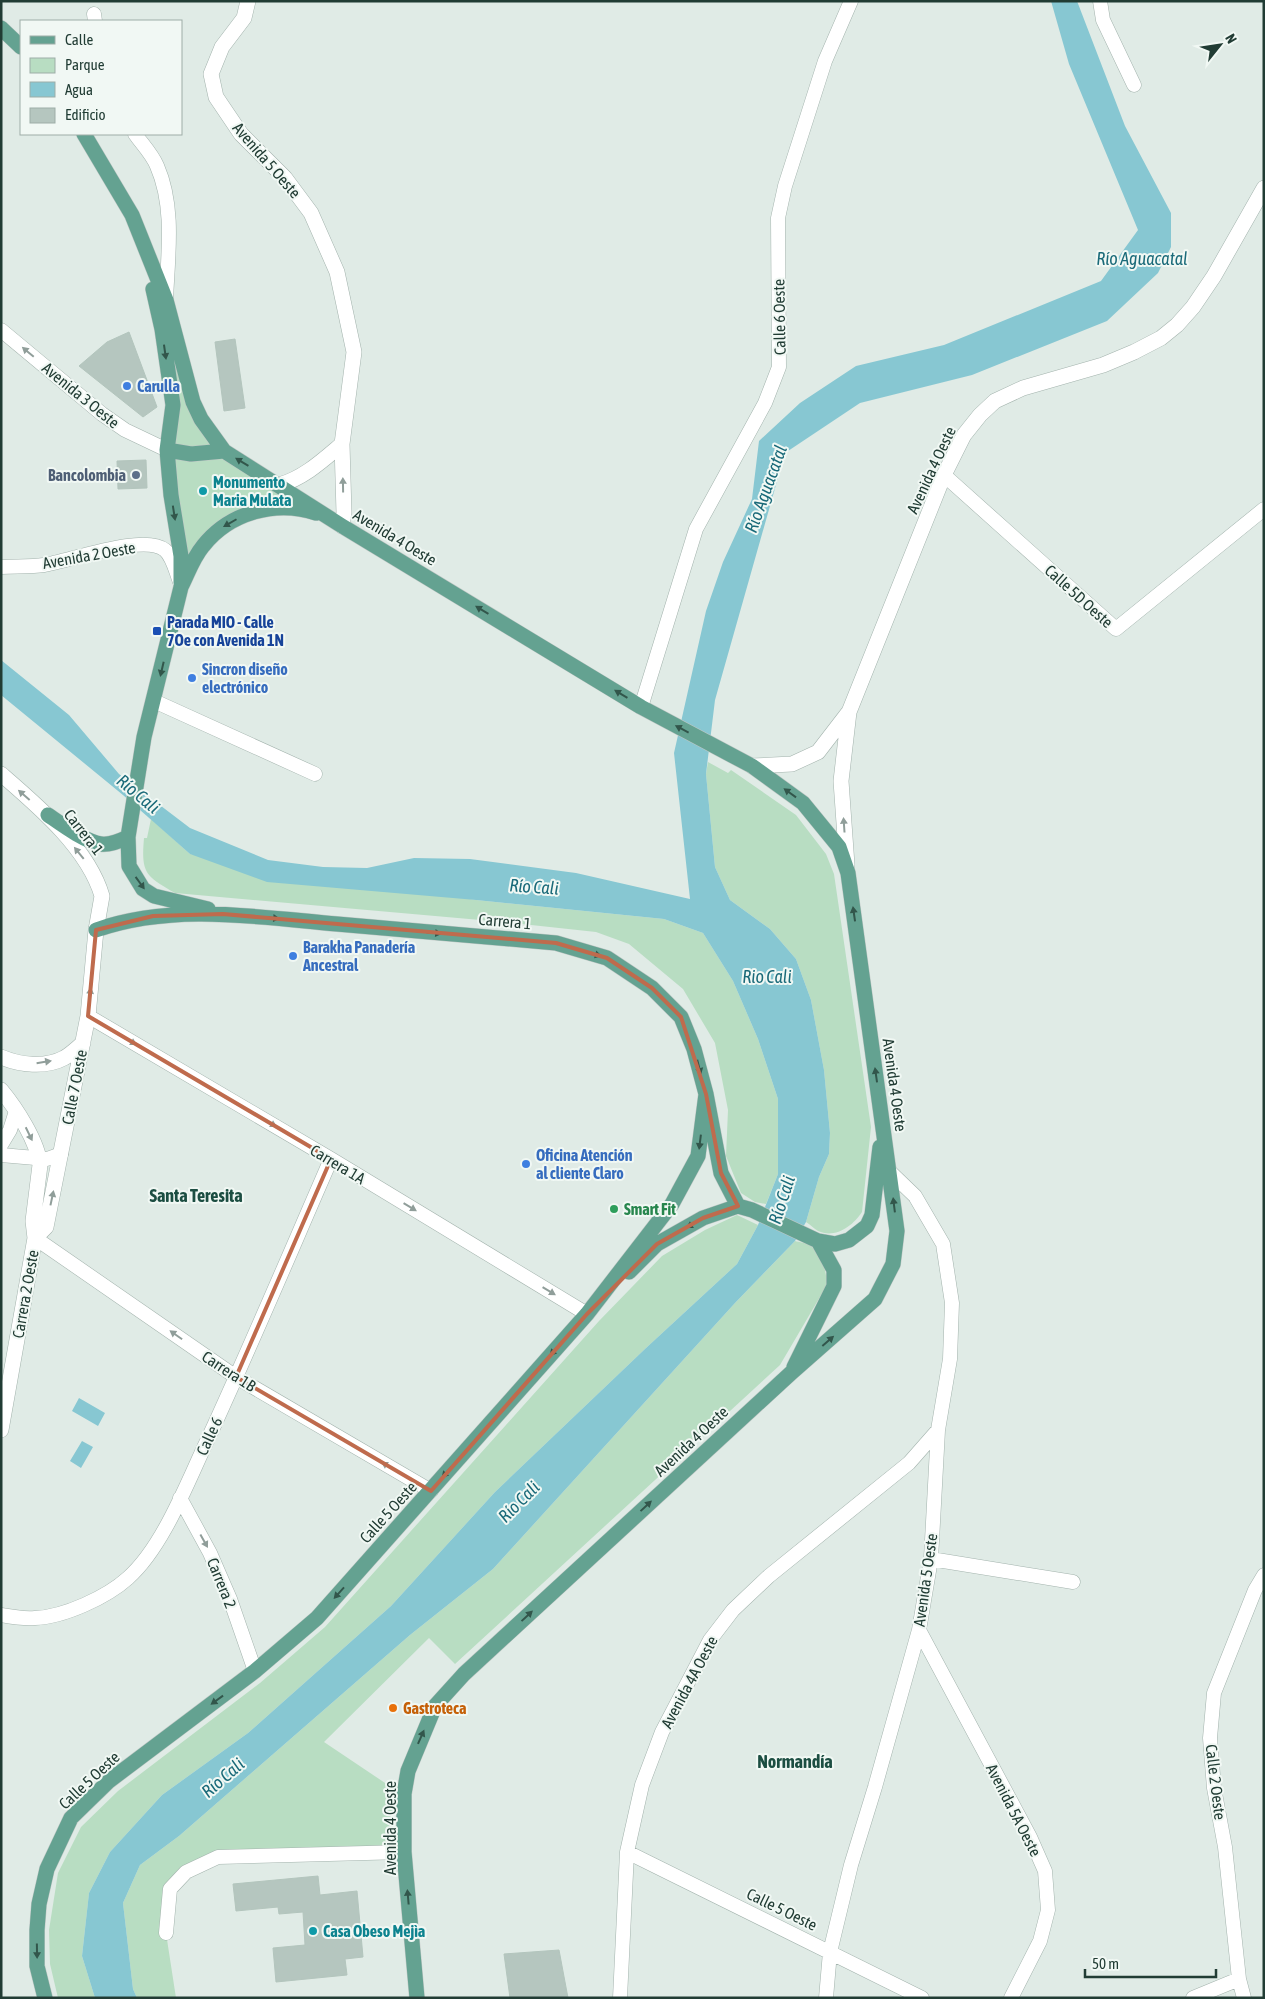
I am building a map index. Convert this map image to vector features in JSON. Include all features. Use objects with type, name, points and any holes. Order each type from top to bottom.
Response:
[{"type":"main road","points":[[1,28],[20,46]]},
{"type":"main road","name":"Avenida 4 Oeste","points":[[85,135],[115,184],[141,236],[166,300],[193,402],[202,420],[224,451],[342,526],[641,707],[752,766],[803,803],[839,847],[848,873],[897,1231],[893,1264],[875,1299],[791,1373],[464,1674],[435,1706],[408,1771],[404,1794],[404,1852],[417,1998]]},
{"type":"main road","name":"Avenida 4 Oeste","points":[[141,236],[162,329],[173,405],[167,450],[171,495],[181,556],[181,587]]},
{"type":"main road","points":[[167,450],[191,454],[224,451]]},
{"type":"main road","points":[[223,914],[162,899],[143,889],[130,866],[129,832],[144,737],[181,587],[203,545],[226,524],[254,511],[284,507],[315,512],[342,526]]},
{"type":"main road","points":[[48,815],[85,838],[101,844],[117,842],[129,832]]},
{"type":"main road","points":[[96,930],[117,923],[153,916],[223,914]]},
{"type":"main road","name":"Carrera 1","points":[[223,914],[556,944],[607,958],[652,988],[681,1017],[694,1049],[706,1094],[721,1173],[745,1208]]},
{"type":"main road","name":"Calle 5 Oeste","points":[[45,1998],[37,1966],[39,1904],[47,1869],[71,1818],[109,1781],[255,1671],[317,1618],[587,1314],[672,1204],[694,1164],[698,1156],[706,1094]]},
{"type":"main road","points":[[587,1314],[657,1244],[703,1218],[745,1208],[814,1238],[835,1244],[849,1240],[867,1226],[875,1203],[882,1124]]},
{"type":"main road","points":[[791,1373],[834,1286],[834,1270],[814,1238]]},
{"type":"street","name":"Avenida 5 Oeste","points":[[248,1],[244,18],[222,47],[211,74],[216,96],[241,134],[285,178],[311,214],[337,272],[354,352],[342,444],[344,513],[342,526]]},
{"type":"street","name":"Calle 6 Oeste","points":[[641,707],[696,529],[765,403],[779,367],[778,218],[785,186],[825,61],[851,1]]},
{"type":"street","points":[[1100,1],[1105,26],[1134,85]]},
{"type":"street","points":[[136,135],[156,165],[167,199],[169,247],[166,300]]},
{"type":"street","name":"Avenida 4 Oeste","points":[[848,873],[841,781],[849,712],[944,475],[964,435],[980,415],[995,401],[1023,388],[1103,365],[1161,338],[1177,325],[1193,308],[1214,276],[1264,188]]},
{"type":"street","name":"Avenida 3 Oeste","points":[[1,330],[102,414],[125,430],[167,450]]},
{"type":"street","points":[[279,485],[299,477],[316,466],[342,444]]},
{"type":"street","name":"Calle 5D Oeste","points":[[944,475],[1116,629],[1264,509]]},
{"type":"street","name":"Avenida 2 Oeste","points":[[1,567],[44,565],[134,545],[153,545],[165,550],[173,562],[181,587]]},
{"type":"street","points":[[154,700],[315,774]]},
{"type":"street","name":"Avenida 4 Oeste","points":[[752,766],[792,764],[818,752],[849,712]]},
{"type":"street","name":"Carrera 1","points":[[1,774],[48,815],[88,864],[98,881],[102,896],[96,930]]},
{"type":"street","name":"Calle 7 Oeste","points":[[35,1238],[46,1227],[83,1043],[88,1016],[96,930]]},
{"type":"street","name":"Carrera 1A","points":[[88,1016],[331,1159],[587,1314]]},
{"type":"street","points":[[1,1057],[16,1064],[48,1063],[64,1058],[83,1043]]},
{"type":"street","points":[[1,1090],[26,1129],[39,1159]]},
{"type":"street","points":[[1,1145],[10,1130],[16,1111]]},
{"type":"street","points":[[1,1155],[39,1159],[54,1158],[61,1154]]},
{"type":"street","name":"Carrera 2 Oeste","points":[[1,1430],[35,1238],[33,1221],[39,1159]]},
{"type":"street","name":"Calle 6","points":[[1,1615],[36,1618],[65,1612],[100,1597],[128,1579],[148,1557],[180,1498],[236,1377],[331,1159]]},
{"type":"street","name":"Avenida 5 Oeste","points":[[826,1998],[830,1952],[851,1865],[876,1787],[919,1630],[931,1559],[938,1430],[950,1359],[952,1303],[943,1244],[915,1196],[889,1171]]},
{"type":"street","name":"Carrera 1B","points":[[35,1238],[236,1377],[430,1491]]},
{"type":"street","name":"Avenida 4A Oeste","points":[[620,1998],[627,1852],[642,1785],[662,1732],[710,1640],[733,1610],[769,1576],[909,1463],[938,1430]]},
{"type":"street","name":"Carrera 2","points":[[180,1498],[210,1553],[226,1590],[255,1671]]},
{"type":"street","points":[[931,1559],[1073,1582]]},
{"type":"street","name":"Calle 2 Oeste","points":[[1244,1998],[1239,1979],[1225,1846],[1214,1788],[1210,1738],[1214,1693],[1255,1590],[1264,1575]]},
{"type":"street","name":"Avenida 5A Oeste","points":[[919,1630],[1030,1837],[1046,1871],[1048,1910],[1040,1941],[1011,1998]]},
{"type":"street","points":[[166,1933],[170,1890],[186,1872],[218,1857],[404,1852]]},
{"type":"street","name":"Calle 5 Oeste","points":[[627,1852],[922,1998]]},
{"type":"street","points":[[1193,1998],[1239,1979]]},
{"type":"highlighted area","points":[[223,914],[556,943],[607,958],[652,988],[681,1017],[706,1094],[721,1173],[738,1206],[703,1218],[657,1244],[587,1314],[431,1491],[236,1377],[331,1159],[88,1016],[96,930],[153,916]]},
{"type":"green space","points":[[166,300],[193,402],[224,451],[342,526],[284,507],[226,524],[181,587]]},
{"type":"green space","points":[[708,762],[728,773],[731,770],[796,815],[826,854],[834,874],[871,1127],[862,1212],[849,1226],[837,1232],[824,1233],[806,1222],[819,1177],[829,1154],[830,1133],[824,1070],[811,1000],[796,959],[770,929],[730,900],[715,867],[706,774]]},
{"type":"green space","points":[[151,819],[190,854],[476,900],[664,919],[703,933],[733,981],[758,1039],[778,1099],[778,1174],[766,1204],[755,1202],[741,1193],[726,1156],[728,1110],[715,1043],[683,989],[629,944],[596,932],[175,893],[151,877],[145,866],[143,859],[144,838],[147,838]]},
{"type":"green space","points":[[737,1215],[758,1225],[737,1264],[495,1492],[391,1606],[248,1733],[162,1795],[110,1852],[89,1893],[82,1956],[95,1998],[58,1998],[50,1964],[49,1930],[58,1873],[81,1827],[118,1791],[260,1683],[325,1627],[599,1321],[662,1256],[705,1230]]},
{"type":"green space","points":[[795,1241],[808,1244],[821,1257],[825,1268],[827,1285],[780,1365],[455,1664],[429,1638],[324,1742],[394,1789],[395,1852],[218,1857],[170,1890],[166,1933],[176,1998],[137,1998],[133,1989],[123,1903],[140,1865],[179,1836],[410,1635],[493,1569],[735,1303]]},
{"type":"water","name":"Rio Cali","points":[[1051,1],[1077,1],[1125,126],[1171,213],[1171,247],[1158,273],[1107,321],[972,375],[860,403],[785,453],[715,700],[706,774],[715,867],[730,900],[770,929],[796,959],[811,1000],[824,1070],[830,1133],[829,1154],[819,1177],[806,1222],[795,1241],[735,1303],[493,1569],[410,1635],[179,1836],[140,1865],[123,1903],[133,1989],[137,1998],[95,1998],[82,1956],[89,1893],[110,1852],[162,1795],[248,1733],[391,1606],[495,1492],[737,1264],[758,1225],[778,1174],[778,1099],[758,1039],[733,981],[703,933],[664,919],[267,882],[190,854],[123,795],[1,695],[1,660],[69,715],[119,774],[190,828],[268,860],[323,867],[367,868],[414,858],[470,859],[576,873],[690,899],[674,753],[706,611],[723,562],[752,499],[759,441],[800,403],[856,366],[944,345],[1101,281],[1138,230],[1069,64]]},
{"type":"water","points":[[79,1398],[105,1413],[98,1426],[72,1411]]},
{"type":"water","points":[[82,1441],[93,1447],[81,1468],[70,1461]]},
{"type":"building","name":"Carulla","points":[[129,332],[157,407],[143,417],[79,366],[107,342]]},
{"type":"building","points":[[235,339],[245,408],[224,411],[215,342]]},
{"type":"building","points":[[146,460],[147,488],[118,489],[117,461]]},
{"type":"building","points":[[318,1876],[320,1895],[357,1891],[363,1957],[345,1959],[347,1975],[276,1982],[273,1948],[305,1945],[303,1912],[279,1914],[278,1907],[236,1911],[233,1884]]},
{"type":"building","points":[[559,1950],[568,1998],[510,1998],[504,1954]]},
{"type":"place","name":"Carulla","points":[[127,386]]},
{"type":"place","name":"Bancolombia","points":[[136,475]]},
{"type":"place","name":"Monumento Maria Mulata","points":[[203,491]]},
{"type":"place","name":"Parada MIO - Calle 7Oe con Avenida 1N","points":[[157,631]]},
{"type":"place","name":"Sincron diseño electrónico","points":[[192,678]]},
{"type":"place","name":"Barakha Panadería Ancestral","points":[[293,956]]},
{"type":"place","name":"Oficina Atención al cliente Claro","points":[[526,1164]]},
{"type":"place","name":"Smart Fit","points":[[614,1209]]},
{"type":"place","name":"Gastroteca","points":[[393,1708]]},
{"type":"place","name":"Casa Obeso Mejìa","points":[[313,1931]]},
{"type":"district","name":"Santa Teresita","points":[[196,1196]]},
{"type":"district","name":"Normandía","points":[[795,1762]]},
{"type":"water label","name":"Río Aguacatal","points":[[1142,259]]},
{"type":"water label","name":"Río Aguacatal","points":[[766,489]]},
{"type":"water label","name":"Río Cali","points":[[138,794]]},
{"type":"water label","name":"Río Cali","points":[[534,887]]},
{"type":"water label","name":"Río Cali","points":[[782,1200]]},
{"type":"water label","name":"Río Cali","points":[[519,1502]]},
{"type":"water label","name":"Río Cali","points":[[223,1778]]}]
